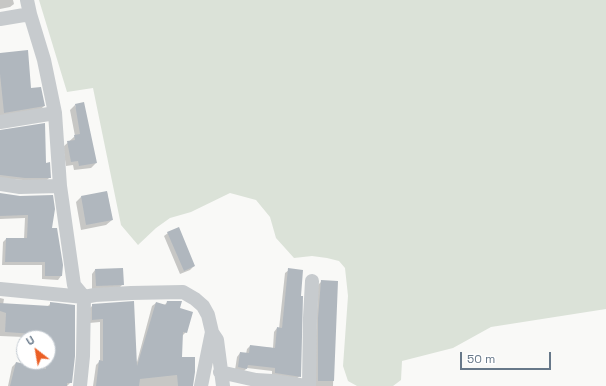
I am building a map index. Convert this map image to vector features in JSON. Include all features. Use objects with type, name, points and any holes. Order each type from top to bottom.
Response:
[{"type":"street","points":[[27,0],[44,60],[55,113],[60,186],[74,284],[84,297],[83,356],[80,386]]},
{"type":"street","points":[[0,19],[30,14]]},
{"type":"street","points":[[0,122],[55,113]]},
{"type":"street","points":[[0,184],[20,187],[60,186]]},
{"type":"street","points":[[0,289],[84,297],[95,294],[183,292],[203,306],[208,315],[212,332],[217,340],[222,379],[272,381],[308,386],[312,281]]},
{"type":"street","points":[[201,386],[212,332]]},
{"type":"shaded area","points":[[39,0],[606,0],[606,309],[491,327],[453,348],[402,361],[401,380],[393,386],[357,386],[348,381],[343,366],[348,296],[345,268],[339,261],[327,258],[312,256],[294,258],[276,238],[270,217],[256,200],[230,193],[191,212],[170,218],[156,228],[138,245],[121,225],[93,88],[67,92]]},
{"type":"building","points":[[28,50],[31,88],[41,87],[45,106],[4,113],[0,74],[0,53]]},
{"type":"building","points":[[84,102],[97,163],[79,166],[78,161],[71,162],[67,141],[75,140],[74,135],[80,134],[75,104]]},
{"type":"building","points":[[45,123],[46,163],[50,162],[51,178],[25,178],[0,175],[0,130]]},
{"type":"building","points":[[107,191],[113,220],[86,225],[81,196]]},
{"type":"building","points":[[0,193],[20,196],[53,195],[55,209],[52,228],[57,228],[63,265],[62,276],[45,276],[45,262],[5,262],[6,238],[27,238],[28,215],[0,216]]},
{"type":"building","points":[[179,227],[195,266],[184,271],[167,232]]},
{"type":"building","points":[[123,268],[124,285],[96,286],[95,269]]},
{"type":"building","points":[[288,268],[303,270],[301,296],[303,296],[301,377],[275,373],[275,368],[248,365],[247,369],[238,367],[240,352],[249,353],[250,345],[275,348],[277,327],[282,328]]},
{"type":"building","points":[[321,280],[338,281],[334,381],[318,381],[318,318]]},
{"type":"building","points":[[134,301],[137,366],[156,302],[166,305],[167,301],[182,301],[180,308],[193,312],[187,333],[183,332],[182,357],[195,357],[193,386],[178,386],[177,375],[140,379],[139,386],[96,386],[99,360],[103,361],[103,319],[92,320],[92,304]]},
{"type":"building","points":[[50,302],[75,305],[75,356],[72,383],[67,383],[67,386],[10,386],[16,362],[16,370],[56,370],[56,330],[16,330],[16,333],[5,332],[6,313],[0,311],[0,303],[50,306]]}]
